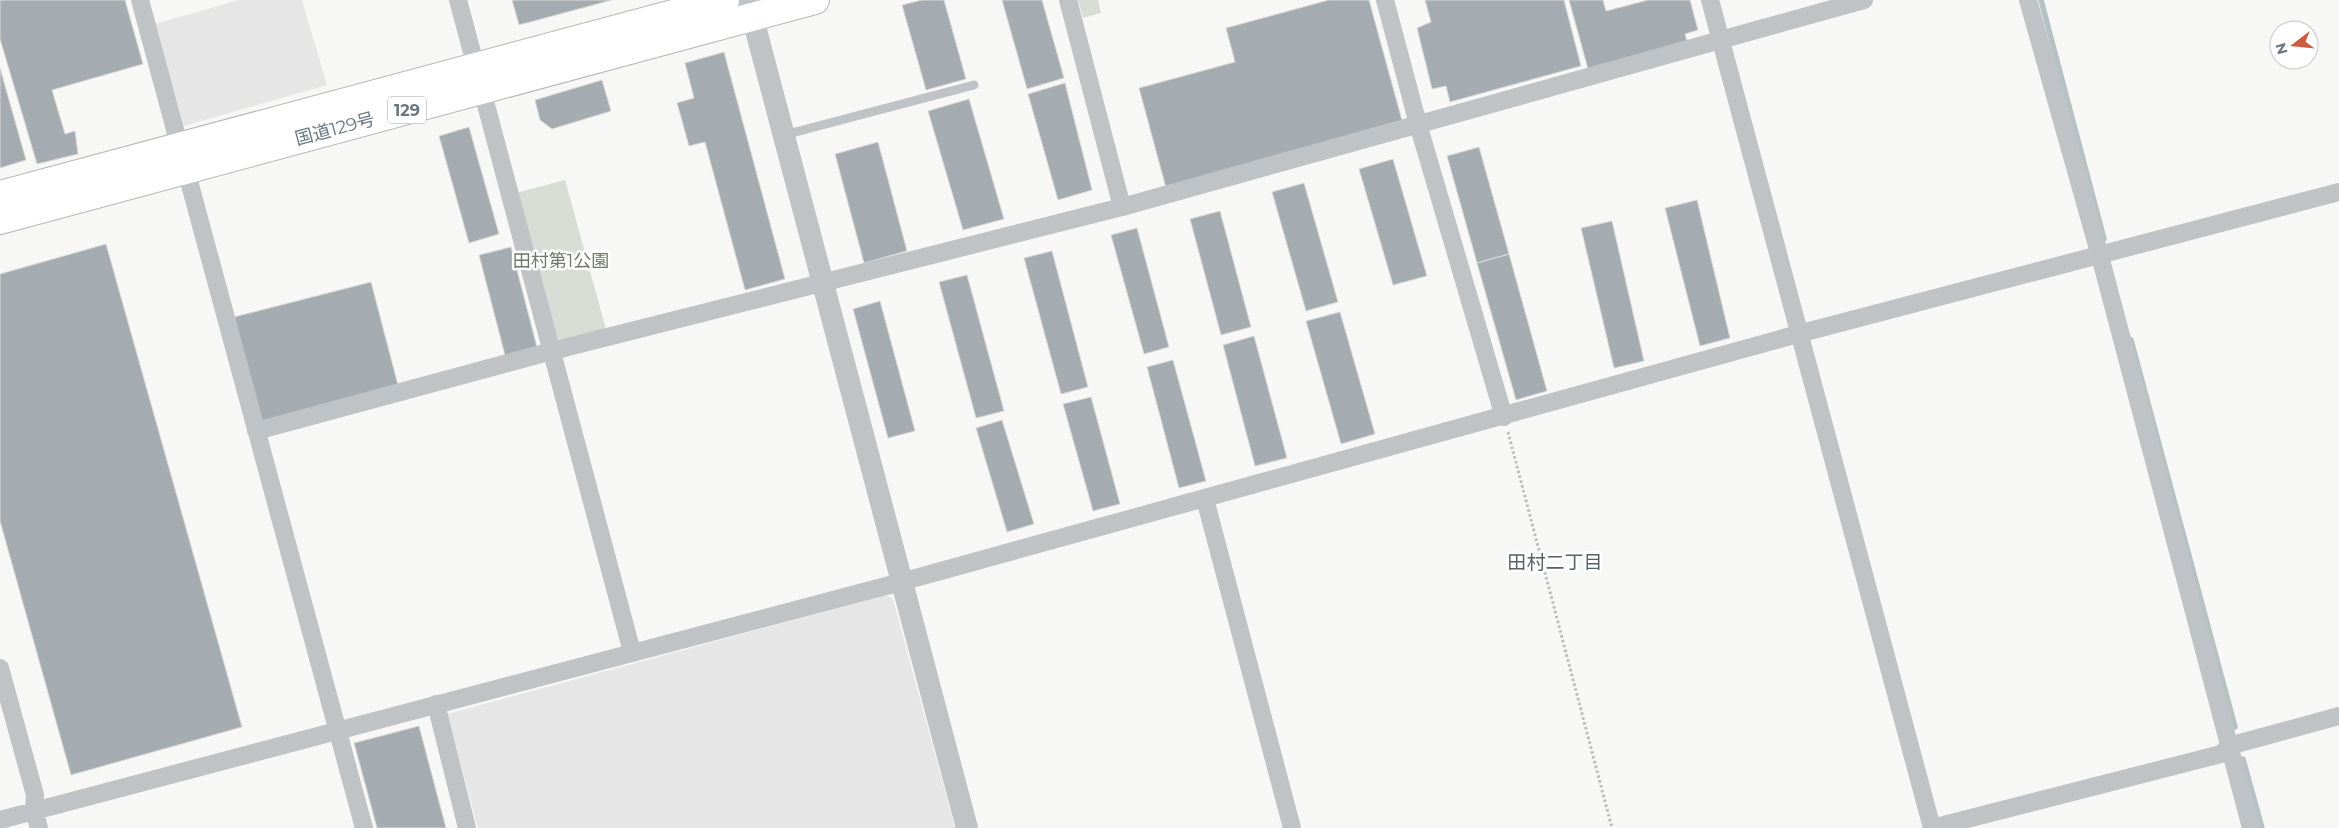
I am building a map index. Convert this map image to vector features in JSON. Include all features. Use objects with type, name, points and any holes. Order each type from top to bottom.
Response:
[{"type":"highway","name":"国道129号","points":[[479,78],[725,0]]},
{"type":"highway","name":"国道129号","points":[[0,220],[183,158],[479,78],[750,8],[815,0]]},
{"type":"highway","name":"国道129号","points":[[0,195],[183,158]]},
{"type":"street","points":[[140,0],[364,828]]},
{"type":"street","points":[[458,0],[632,652]]},
{"type":"street","points":[[1068,0],[1122,207]]},
{"type":"street","points":[[1385,0],[1418,124],[1504,417]]},
{"type":"street","points":[[1710,0],[1932,828],[2221,754],[2230,746],[2339,716]]},
{"type":"street","points":[[256,431],[552,351],[1122,207],[1864,0]]},
{"type":"street","points":[[2028,0],[2100,256],[2251,828]]},
{"type":"street","points":[[750,8],[967,828]]},
{"type":"street","points":[[0,820],[338,729],[901,582],[1504,417],[1798,334],[2339,192]]},
{"type":"street","points":[[1205,499],[1292,828]]},
{"type":"street","points":[[0,668],[35,795],[34,810],[39,828]]},
{"type":"street","points":[[436,704],[467,828]]},
{"type":"lane","points":[[784,135],[974,86]]},
{"type":"path","points":[[1504,417],[1612,828]]},
{"type":"shaded area","points":[[239,0],[302,0],[327,85],[184,126],[155,24]]},
{"type":"shaded area","points":[[887,595],[893,599],[955,828],[478,828],[447,714]]},
{"type":"green space","points":[[1078,0],[1098,0],[1101,13],[1083,18]]},
{"type":"green space","name":"田村第1公園","points":[[565,180],[606,329],[561,341],[557,338],[516,193]]},
{"type":"building","points":[[0,0],[125,0],[143,64],[52,90],[65,134],[75,131],[78,154],[37,164],[0,39]]},
{"type":"building","points":[[512,0],[612,0],[519,25]]},
{"type":"building","points":[[922,0],[944,0],[966,79],[926,90],[902,5]]},
{"type":"building","points":[[1002,0],[1042,0],[1064,78],[1027,89]]},
{"type":"building","points":[[1329,0],[1369,0],[1403,124],[1166,188],[1139,88],[1235,62],[1226,28]]},
{"type":"building","points":[[1425,0],[1564,0],[1581,66],[1450,102],[1446,86],[1432,89],[1417,28],[1431,22]]},
{"type":"building","points":[[1569,0],[1603,0],[1606,11],[1648,0],[1690,0],[1698,30],[1685,34],[1687,42],[1588,69]]},
{"type":"building","points":[[724,52],[785,279],[745,290],[705,142],[689,146],[677,103],[694,98],[685,63]]},
{"type":"building","points":[[0,68],[26,160],[0,168]]},
{"type":"building","points":[[602,80],[611,111],[552,129],[540,120],[535,100]]},
{"type":"building","points":[[1065,83],[1092,190],[1058,200],[1028,94]]},
{"type":"building","points":[[969,99],[1004,219],[963,230],[928,111]]},
{"type":"building","points":[[469,127],[499,234],[469,243],[439,136]]},
{"type":"building","points":[[878,142],[907,251],[864,263],[835,154]]},
{"type":"building","points":[[1479,147],[1509,254],[1477,263],[1447,156]]},
{"type":"building","points":[[1393,159],[1427,276],[1393,285],[1359,169]]},
{"type":"building","points":[[1304,183],[1338,302],[1306,311],[1272,192]]},
{"type":"building","points":[[1697,200],[1730,338],[1700,346],[1665,208]]},
{"type":"building","points":[[1220,211],[1251,327],[1221,335],[1190,219]]},
{"type":"building","points":[[1612,221],[1644,361],[1614,368],[1581,228]]},
{"type":"building","points":[[1137,228],[1169,347],[1144,354],[1111,235]]},
{"type":"building","points":[[106,244],[242,727],[71,775],[0,521],[0,274]]},
{"type":"building","points":[[511,247],[538,351],[506,359],[479,255]]},
{"type":"building","points":[[1052,251],[1088,387],[1061,394],[1024,258]]},
{"type":"building","points":[[1509,254],[1547,391],[1516,400],[1477,263]]},
{"type":"building","points":[[967,275],[1004,411],[976,418],[939,282]]},
{"type":"building","points":[[371,282],[399,389],[262,424],[234,317]]},
{"type":"building","points":[[880,301],[915,431],[888,438],[853,309]]},
{"type":"building","points":[[1340,312],[1375,434],[1341,444],[1306,321]]},
{"type":"building","points":[[1254,336],[1287,458],[1255,466],[1223,345]]},
{"type":"building","points":[[1173,360],[1206,481],[1179,488],[1147,367]]},
{"type":"building","points":[[1091,397],[1120,504],[1093,511],[1063,404]]},
{"type":"building","points":[[1002,420],[1034,524],[1007,532],[976,428]]},
{"type":"building","points":[[419,726],[446,828],[377,828],[354,743]]},
{"type":"waterway","points":[[2041,0],[2104,239]]},
{"type":"waterway","points":[[2131,340],[2235,727]]},
{"type":"waterway","points":[[2243,759],[2262,828]]},
{"type":"district","name":"田村二丁目","points":[[1555,562]]}]
